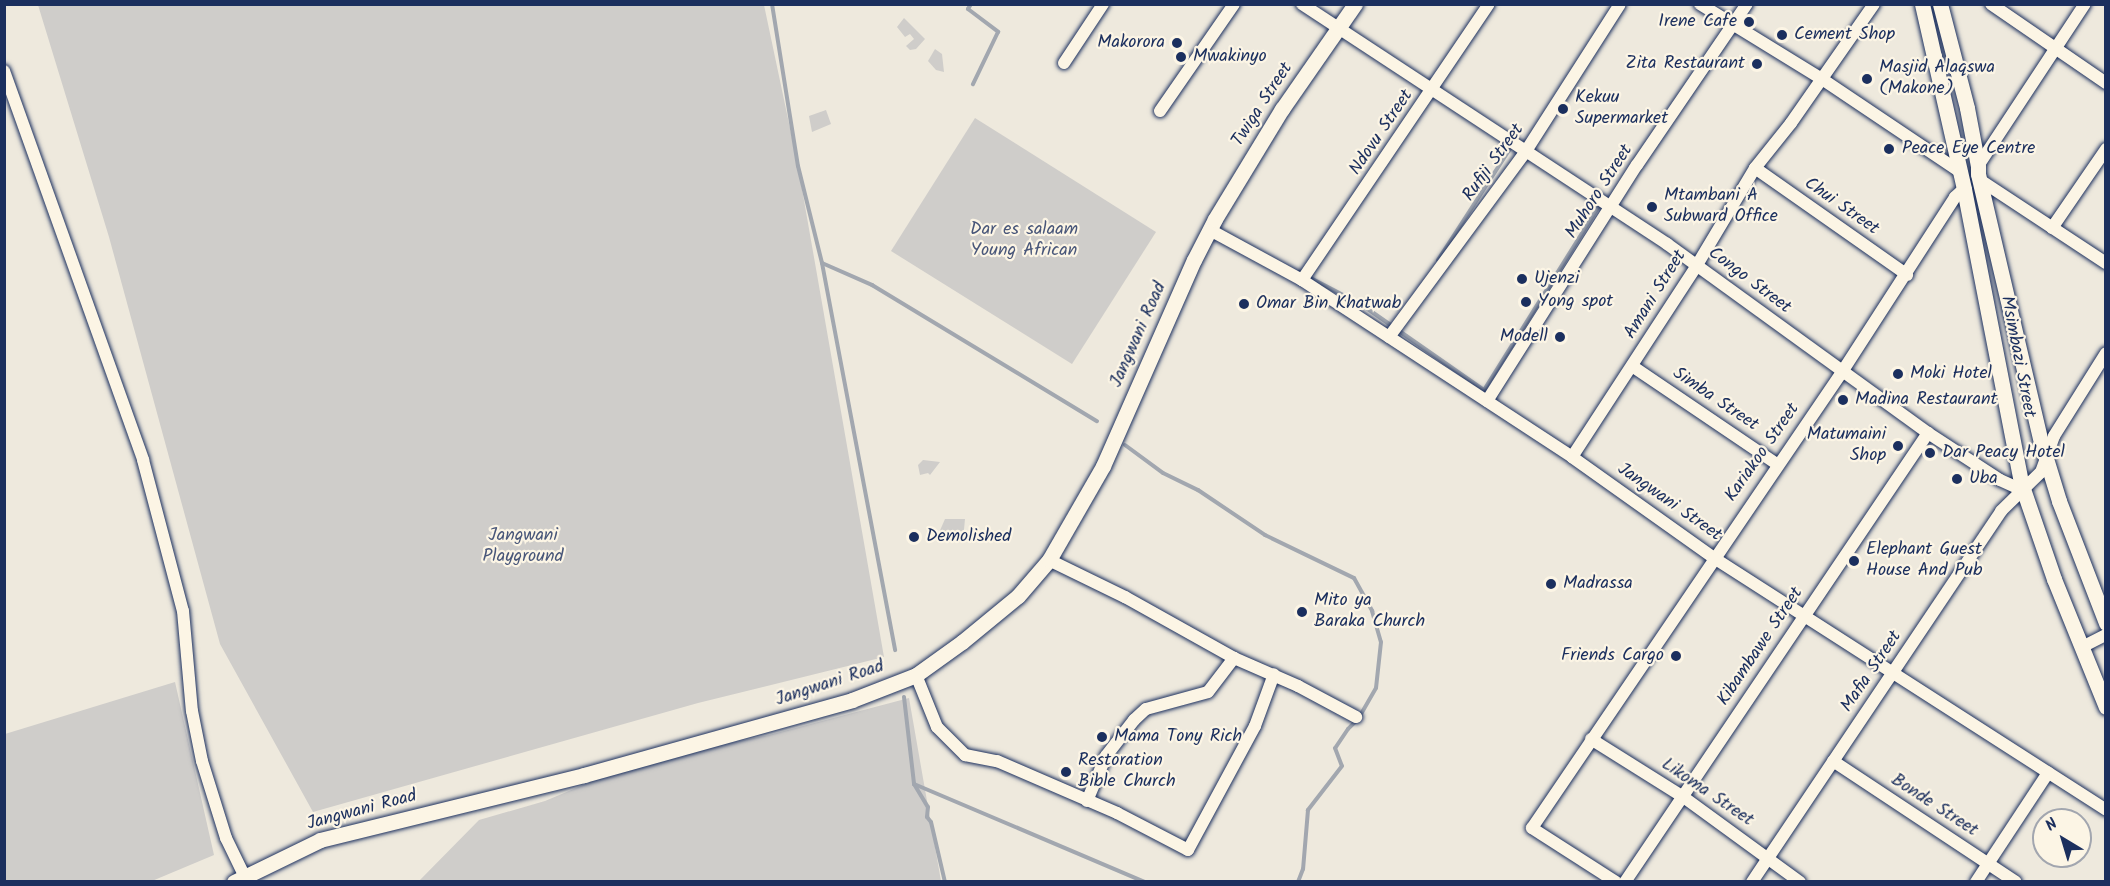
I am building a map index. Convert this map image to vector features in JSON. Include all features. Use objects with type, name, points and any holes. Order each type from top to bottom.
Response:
[{"type":"street","points":[[1064,63],[1103,4]]},
{"type":"street","points":[[1160,111],[1234,4]]},
{"type":"street","name":"Congo Street","points":[[1302,4],[1697,265],[1928,433],[2000,480],[2016,487],[2023,485]]},
{"type":"street","name":"Twiga Street","points":[[1210,230],[1282,109],[1355,4]]},
{"type":"street","name":"Ndovu Street","points":[[1302,280],[1433,90],[1489,4]]},
{"type":"street","name":"Rufiji Street","points":[[1389,337],[1526,152],[1620,4]]},
{"type":"street","points":[[1700,4],[1822,79],[1959,171]]},
{"type":"street","name":"Muhoro Street","points":[[1487,401],[1611,207],[1747,4]]},
{"type":"street","name":"Amani Street","points":[[1572,458],[1697,265],[1755,168],[1875,4]]},
{"type":"street","name":"Msimbazi Street","points":[[1922,4],[1964,189],[2023,485],[2054,579],[2106,707]]},
{"type":"street","name":"Msimbazi Street","points":[[1940,4],[1967,108],[1979,173],[2047,459],[2059,501],[2106,623]]},
{"type":"street","points":[[1991,4],[2106,83]]},
{"type":"street","points":[[2085,4],[1979,173],[2052,228],[2106,263]]},
{"type":"street","points":[[4,71],[143,460],[183,611],[192,711],[202,761],[239,878]]},
{"type":"street","points":[[2052,228],[2106,149]]},
{"type":"street","name":"Chui Street","points":[[1755,168],[1907,275]]},
{"type":"street","name":"Kariakoo Street","points":[[1616,882],[1532,828],[1777,464],[1842,372],[1956,197],[1964,189]]},
{"type":"street","name":"Jangwani Street","points":[[1210,230],[1302,280],[1572,458],[1714,558],[2106,810]]},
{"type":"street","name":"Jangwani Road","points":[[239,878],[320,840],[584,775],[794,717],[852,700],[916,675],[1018,596],[1049,560],[1103,466],[1194,260],[1210,230]]},
{"type":"street","name":"Mafia Street","points":[[1752,882],[2001,511],[2023,485],[2041,472],[2050,444],[2058,429],[2106,353]]},
{"type":"street","name":"Simba Street","points":[[1632,366],[1777,464]]},
{"type":"street","name":"Kibambawe Street","points":[[1625,882],[1928,433]]},
{"type":"street","points":[[1049,560],[1125,597],[1234,658],[1274,674],[1356,717]]},
{"type":"street","points":[[2082,647],[2106,635]]},
{"type":"street","points":[[1087,801],[1106,756],[1134,720],[1146,709],[1208,692],[1234,658]]},
{"type":"street","points":[[916,675],[937,728],[965,755],[997,761],[1118,813],[1188,850],[1255,726],[1274,674]]},
{"type":"street","name":"Likoma Street","points":[[1591,739],[1682,796],[1768,856],[1800,882]]},
{"type":"street","name":"Bonde Street","points":[[1833,761],[2016,882]]},
{"type":"street","points":[[1976,882],[2048,773]]},
{"type":"green space","name":"Jangwani Playground","points":[[38,5],[764,5],[798,166],[884,657],[698,703],[313,812],[220,644],[109,237]]},
{"type":"green space","points":[[904,18],[925,39],[916,49],[910,50],[906,46],[914,39],[910,34],[905,37],[897,27]]},
{"type":"green space","points":[[935,49],[942,54],[944,72],[936,70],[928,61]]},
{"type":"green space","points":[[826,110],[831,124],[812,132],[809,116]]},
{"type":"green space","name":"Dar es salaam Young African","points":[[975,118],[1156,232],[1072,364],[891,251]]},
{"type":"green space","points":[[923,460],[940,462],[930,475],[928,473],[920,475],[918,465]]},
{"type":"green space","points":[[945,519],[965,519],[963,540],[938,535]]},
{"type":"green space","points":[[175,682],[214,855],[152,881],[5,881],[5,734]]},
{"type":"green space","points":[[909,698],[941,881],[418,882],[479,820],[545,801],[638,762],[769,735]]},
{"type":"waterway","points":[[772,4],[798,166],[822,263],[895,650]]},
{"type":"waterway","points":[[971,4],[968,9],[998,32],[973,84]]},
{"type":"waterway","points":[[1438,260],[1511,147],[1509,146]]},
{"type":"waterway","points":[[1299,272],[1362,305],[1484,390],[1599,206],[1596,204]]},
{"type":"waterway","points":[[822,263],[872,285],[1097,421]]},
{"type":"waterway","points":[[1125,445],[1163,473],[1198,490],[1265,535],[1354,578],[1372,611],[1381,642],[1376,688],[1358,719],[1335,748],[1342,766],[1308,810],[1303,869],[1298,882]]},
{"type":"waterway","points":[[904,697],[914,784],[928,807],[927,817],[931,822],[945,882]]},
{"type":"waterway","points":[[914,784],[1145,882]]},
{"type":"place","name":"Irene Cafe","points":[[1749,22]]},
{"type":"place","name":"Cement Shop","points":[[1782,35]]},
{"type":"place","name":"Makorora","points":[[1177,43]]},
{"type":"place","name":"Mwakinyo","points":[[1181,57]]},
{"type":"place","name":"Zita Restaurant","points":[[1757,64]]},
{"type":"place","name":"Masjid Alaqswa (Makone)","points":[[1867,79]]},
{"type":"place","name":"Kekuu Supermarket","points":[[1563,109]]},
{"type":"place","name":"Peace Eye Centre","points":[[1889,149]]},
{"type":"place","name":"Mtambani A Subward Office","points":[[1652,207]]},
{"type":"place","name":"Ujenzi","points":[[1522,279]]},
{"type":"place","name":"Yong spot","points":[[1526,302]]},
{"type":"place","name":"Omar Bin Khatwab","points":[[1244,304]]},
{"type":"place","name":"Modell","points":[[1560,337]]},
{"type":"place","name":"Moki Hotel","points":[[1898,374]]},
{"type":"place","name":"Madina Restaurant","points":[[1843,400]]},
{"type":"place","name":"Matumaini Shop","points":[[1898,446]]},
{"type":"place","name":"Dar Peacy Hotel","points":[[1930,453]]},
{"type":"place","name":"Uba","points":[[1957,479]]},
{"type":"place","name":"Demolished","points":[[914,537]]},
{"type":"place","name":"Elephant Guest House And Pub","points":[[1854,561]]},
{"type":"place","name":"Madrassa","points":[[1551,584]]},
{"type":"place","name":"Mito ya Baraka Church","points":[[1302,612]]},
{"type":"place","name":"Friends Cargo","points":[[1676,656]]},
{"type":"place","name":"Mama Tony Rich","points":[[1102,737]]},
{"type":"place","name":"Restoration Bible Church","points":[[1066,772]]}]
